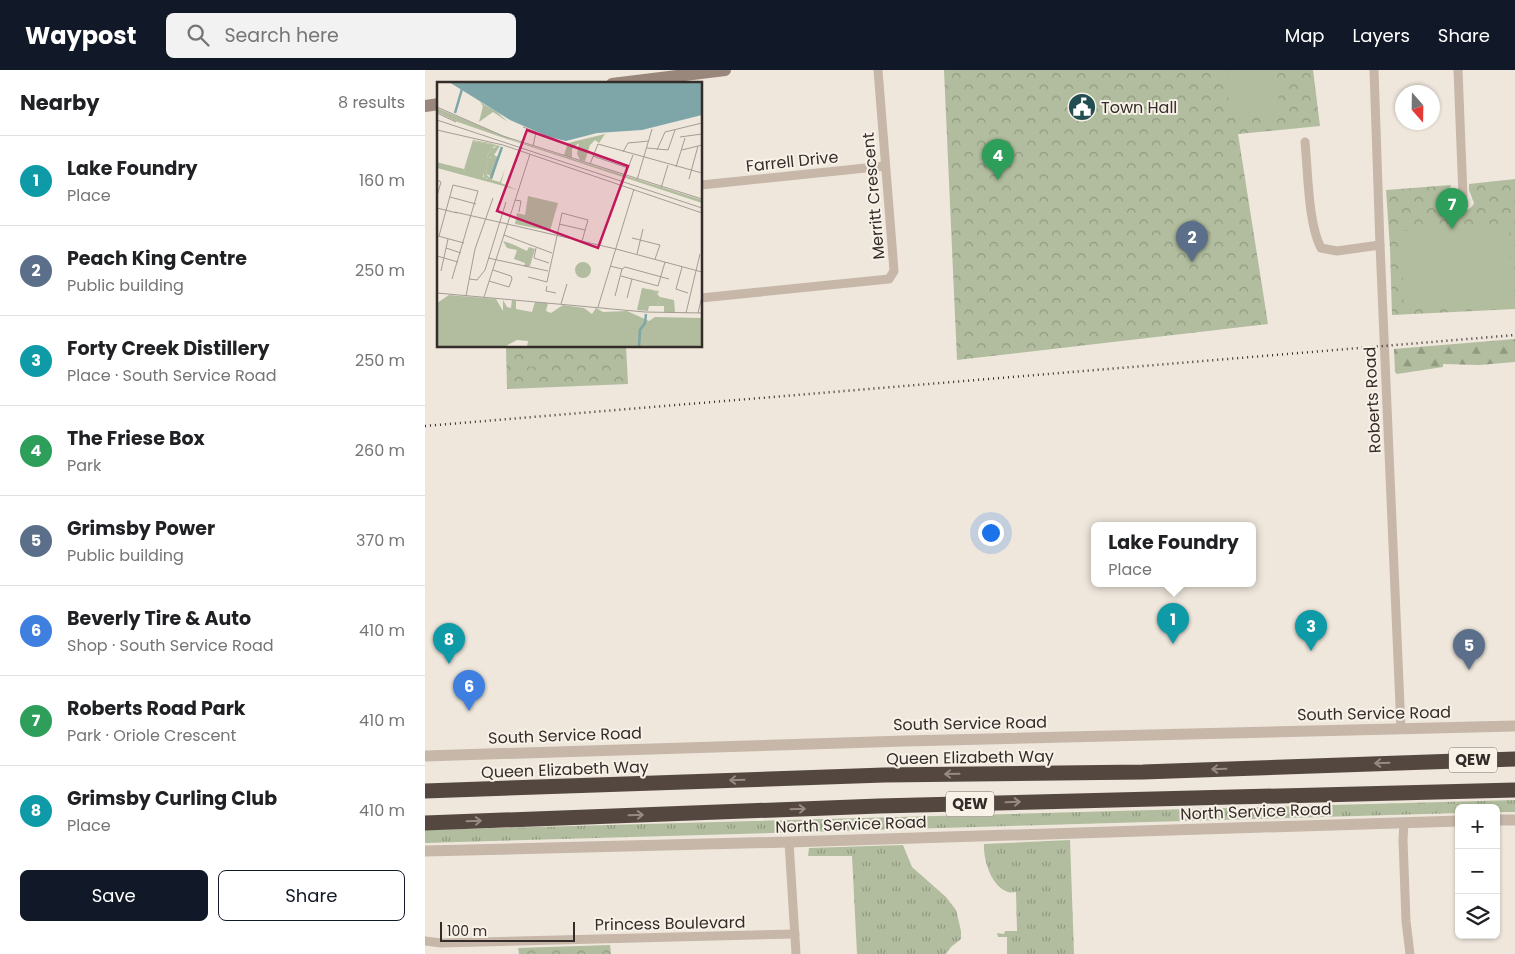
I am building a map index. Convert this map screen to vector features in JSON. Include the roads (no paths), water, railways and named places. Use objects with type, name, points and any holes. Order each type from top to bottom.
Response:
[{"type":"highway","name":"Queen Elizabeth Way","points":[[425,791],[874,775],[1143,772],[1515,759]]},
{"type":"highway","name":"QEW","points":[[425,823],[889,806],[1515,790]]},
{"type":"main road","points":[[629,82],[725,70]]},
{"type":"street","name":"Merritt Crescent","points":[[703,298],[889,279],[894,271],[878,70]]},
{"type":"street","name":"Roberts Road","points":[[1374,70],[1401,729]]},
{"type":"street","points":[[1458,70],[1463,196]]},
{"type":"street","points":[[1305,142],[1315,238],[1321,248],[1337,250],[1380,245]]},
{"type":"street","name":"Farrell Drive","points":[[703,186],[885,166]]},
{"type":"street","name":"South Service Road","points":[[425,756],[905,741],[1515,726]]},
{"type":"street","points":[[1500,820],[1515,820]]},
{"type":"street","name":"North Service Road","points":[[425,851],[789,842],[1455,821]]},
{"type":"street","points":[[1404,823],[1406,921],[1411,954]]},
{"type":"street","points":[[789,842],[796,954]]},
{"type":"street","name":"Princess Boulevard","points":[[425,942],[795,934]]},
{"type":"railway","points":[[425,426],[1515,335]]},
{"type":"place","name":"Town Hall","points":[[1082,107]]},
{"type":"place","name":"The Friese Box","points":[[998,180]]},
{"type":"place","name":"Roberts Road Park","points":[[1452,229]]},
{"type":"place","name":"Peach King Centre","points":[[1192,262]]},
{"type":"place","name":"Lake Foundry","points":[[1173,644]]},
{"type":"place","name":"Forty Creek Distillery","points":[[1311,651]]},
{"type":"place","name":"Grimsby Curling Club","points":[[449,664]]},
{"type":"place","name":"Grimsby Power","points":[[1469,670]]},
{"type":"place","name":"Beverly Tire & Auto","points":[[469,711]]}]
